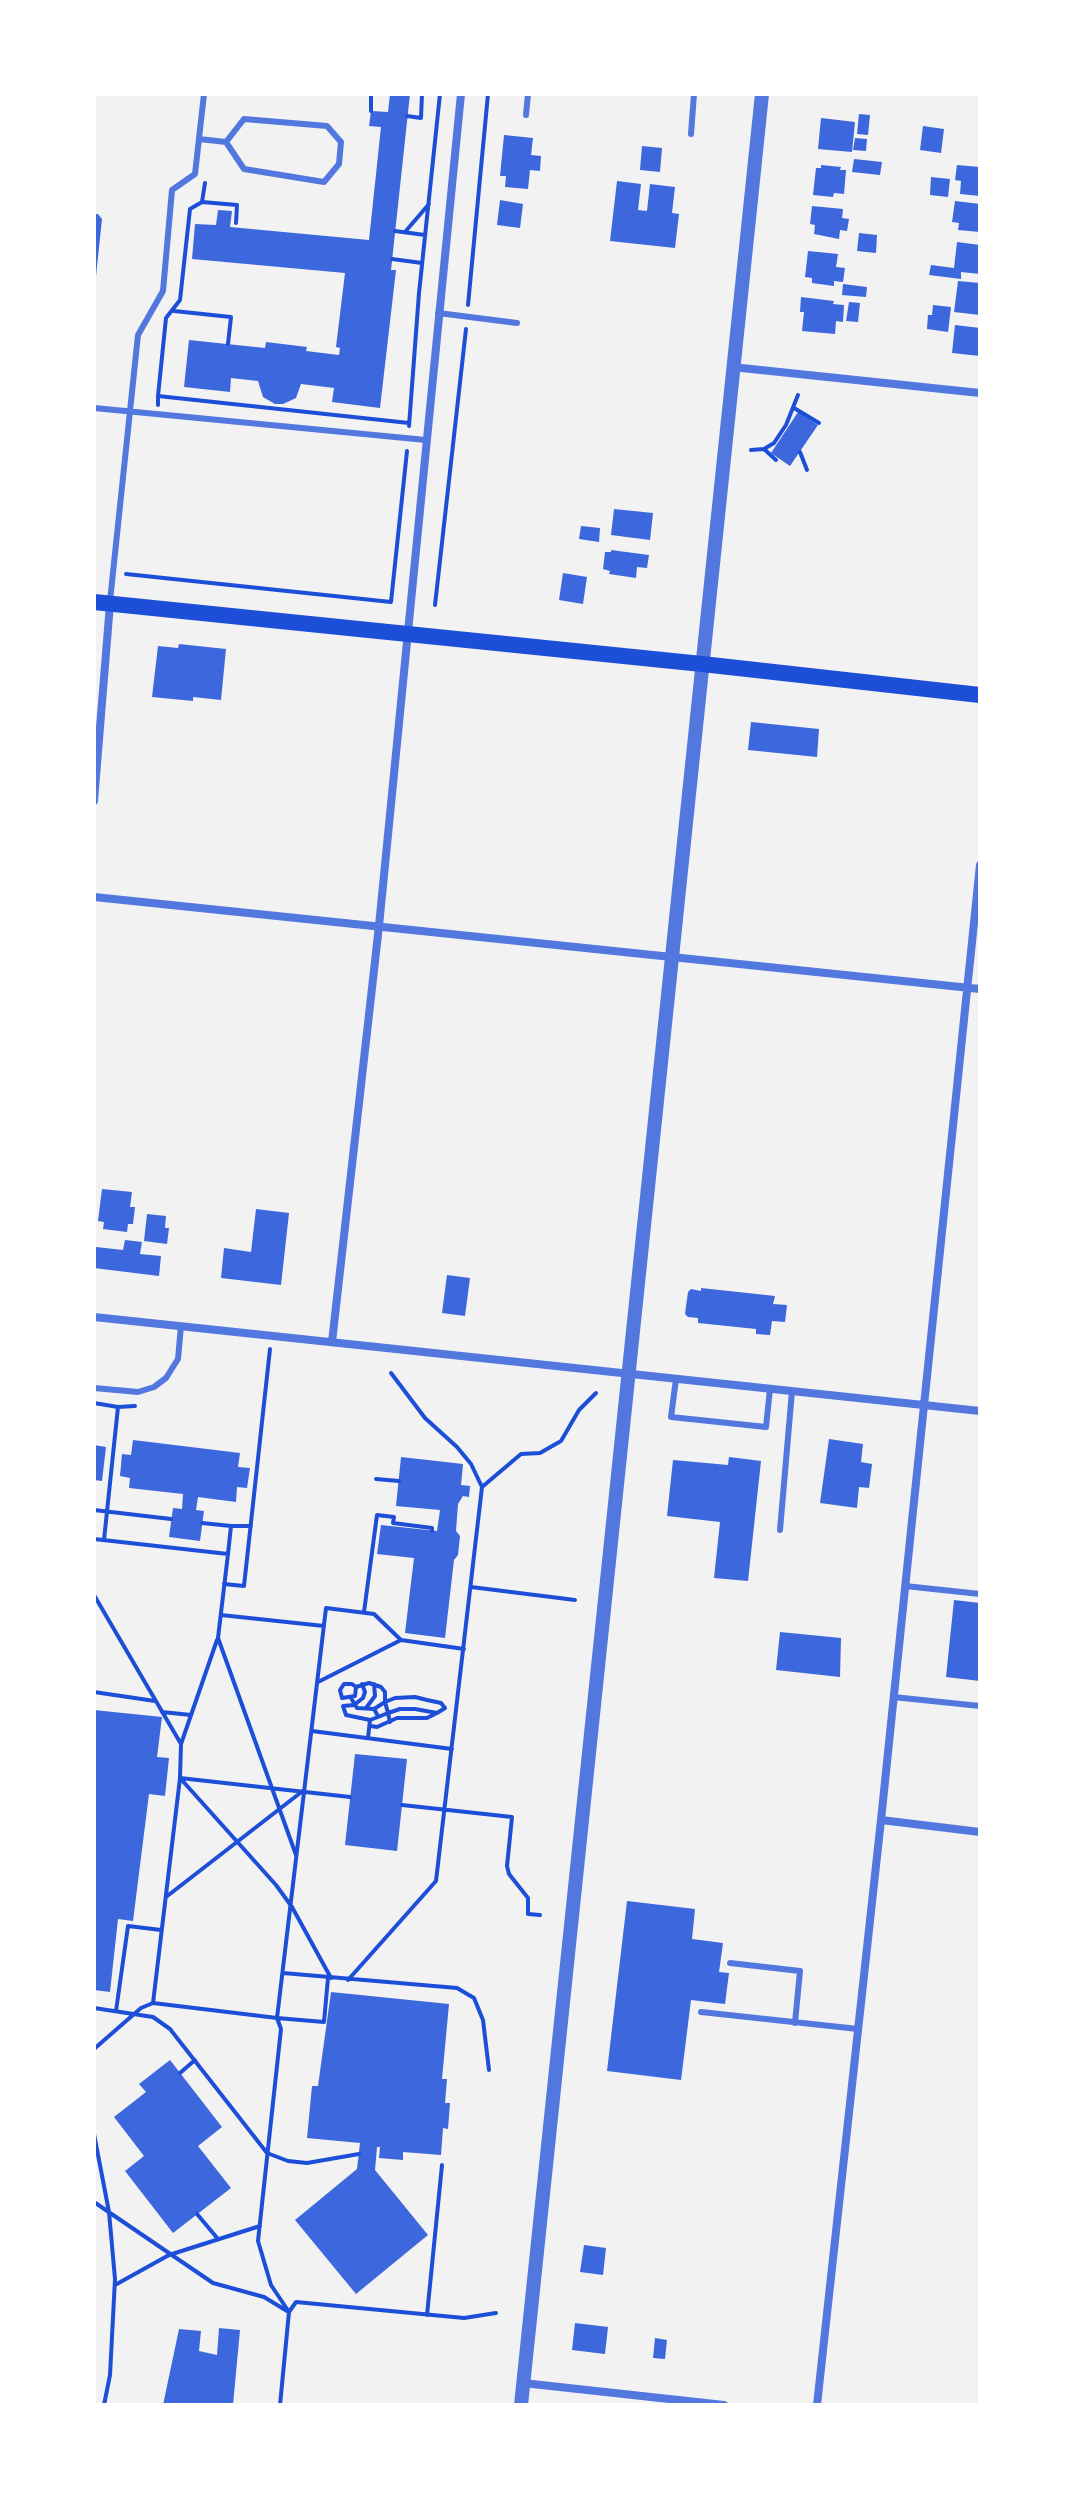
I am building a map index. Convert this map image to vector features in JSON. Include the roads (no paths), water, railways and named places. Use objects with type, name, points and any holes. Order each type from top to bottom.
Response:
[{"type":"main road","points":[[102,603],[980,695]]},
{"type":"street","points":[[332,1342],[379,926],[461,94]]},
{"type":"street","points":[[521,2405],[762,94]]},
{"type":"street","points":[[732,367],[980,393]]},
{"type":"street","points":[[94,801],[102,603]]},
{"type":"street","points":[[817,2405],[980,865]]},
{"type":"street","points":[[94,897],[980,989]]},
{"type":"street","points":[[94,1317],[980,1411]]},
{"type":"street","points":[[881,1820],[980,1832]]},
{"type":"street","points":[[523,2383],[666,2402],[724,2405]]},
{"type":"lane","points":[[102,603],[113,572],[138,335],[163,291],[172,190],[195,174],[204,94]]},
{"type":"lane","points":[[526,115],[528,94]]},
{"type":"lane","points":[[691,134],[694,94]]},
{"type":"lane","points":[[199,139],[226,142],[244,169],[324,182],[339,164],[341,142],[327,126],[244,119],[226,142]]},
{"type":"lane","points":[[438,313],[517,323]]},
{"type":"lane","points":[[94,408],[426,440]]},
{"type":"lane","points":[[94,1388],[138,1392],[154,1387],[166,1378],[178,1359],[181,1326]]},
{"type":"lane","points":[[676,1379],[671,1417],[766,1427],[770,1389]]},
{"type":"lane","points":[[780,1530],[792,1391]]},
{"type":"lane","points":[[905,1586],[980,1594]]},
{"type":"lane","points":[[893,1697],[980,1706]]},
{"type":"lane","points":[[730,1963],[800,1971],[795,2023]]},
{"type":"lane","points":[[701,2012],[858,2029]]}]
